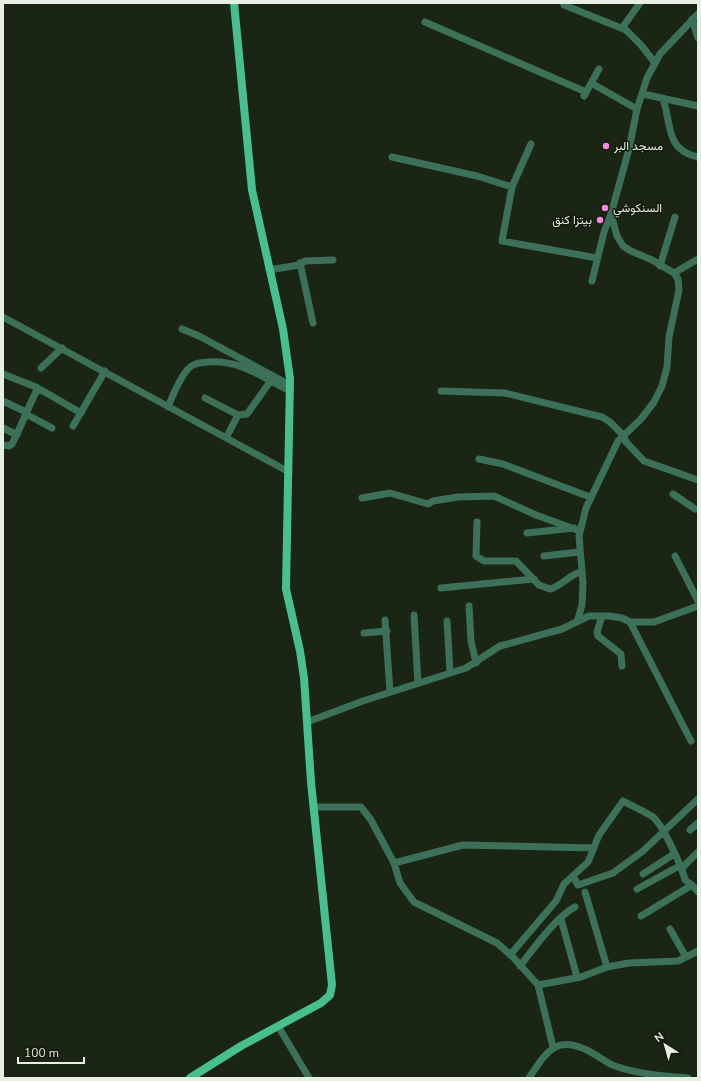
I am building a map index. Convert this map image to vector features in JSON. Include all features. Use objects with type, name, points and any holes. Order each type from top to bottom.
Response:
[{"type":"main road","points":[[190,1078],[278,1026],[321,1003],[330,995],[332,986],[300,651],[286,589],[290,388],[284,335],[252,190],[234,3]]},
{"type":"street","points":[[622,28],[640,3]]},
{"type":"street","points":[[564,5],[622,28],[641,45],[655,63]]},
{"type":"street","points":[[695,16],[698,38]]},
{"type":"street","points":[[592,281],[597,258],[629,149],[637,109],[647,78],[660,54],[695,16]]},
{"type":"street","points":[[425,22],[585,94],[590,82],[599,69]]},
{"type":"street","points":[[590,82],[637,109]]},
{"type":"street","points":[[643,94],[698,106]]},
{"type":"street","points":[[663,99],[672,139],[682,152],[698,157]]},
{"type":"street","points":[[531,144],[512,187],[502,241],[597,258]]},
{"type":"street","points":[[392,157],[477,176],[512,187]]},
{"type":"street","points":[[578,619],[582,605],[582,572],[577,529],[590,497],[611,453],[623,435],[641,419],[654,402],[662,386],[667,367],[669,337],[679,290],[676,275],[623,246],[617,236],[611,214]]},
{"type":"street","points":[[660,266],[675,217]]},
{"type":"street","points":[[676,275],[698,259]]},
{"type":"street","points":[[270,270],[299,265],[305,261],[333,260]]},
{"type":"street","points":[[300,263],[313,323]]},
{"type":"street","points":[[676,275],[698,265]]},
{"type":"street","points":[[3,317],[289,472]]},
{"type":"street","points":[[182,329],[199,336],[272,379]]},
{"type":"street","points":[[41,368],[62,348]]},
{"type":"street","points":[[168,407],[182,377],[189,368],[196,364],[218,362],[232,363],[242,366],[290,388]]},
{"type":"street","points":[[73,426],[105,371]]},
{"type":"street","points":[[3,374],[38,388],[81,412]]},
{"type":"street","points":[[205,398],[238,414],[247,414],[272,379]]},
{"type":"street","points":[[3,445],[9,446],[12,444],[38,388]]},
{"type":"street","points":[[441,391],[505,393],[602,417],[610,422],[623,435],[626,442],[644,461],[698,480]]},
{"type":"street","points":[[3,401],[52,428]]},
{"type":"street","points":[[226,438],[238,414]]},
{"type":"street","points":[[3,428],[17,435]]},
{"type":"street","points":[[479,459],[502,464],[590,497]]},
{"type":"street","points":[[362,498],[390,493],[428,504],[433,501],[458,497],[494,496],[536,515],[577,529]]},
{"type":"street","points":[[673,494],[694,509]]},
{"type":"street","points":[[477,522],[476,556],[484,561],[516,561],[540,586],[550,589],[560,585],[576,573],[582,572]]},
{"type":"street","points":[[527,533],[577,529]]},
{"type":"street","points":[[544,556],[579,552]]},
{"type":"street","points":[[307,722],[418,682],[466,668],[476,663],[500,646],[562,629],[578,619],[589,616],[602,616],[622,618],[630,622],[642,623],[664,619],[698,605],[675,556]]},
{"type":"street","points":[[441,588],[534,579]]},
{"type":"street","points":[[469,606],[472,642],[476,663]]},
{"type":"street","points":[[414,615],[418,682]]},
{"type":"street","points":[[602,616],[597,632],[598,636],[620,654],[622,666]]},
{"type":"street","points":[[385,620],[387,631],[390,692]]},
{"type":"street","points":[[447,621],[450,672]]},
{"type":"street","points":[[630,622],[690,741]]},
{"type":"street","points":[[364,632],[387,631]]},
{"type":"street","points":[[572,876],[578,886],[613,873],[643,851],[698,799]]},
{"type":"street","points":[[510,955],[556,902],[564,884],[588,862],[599,835],[623,801],[654,818],[664,832],[681,867],[685,880],[695,887],[641,916]]},
{"type":"street","points":[[314,807],[361,807],[371,820],[394,863],[400,883],[414,902],[496,943],[510,955],[538,985],[553,1047]]},
{"type":"street","points":[[690,830],[698,823]]},
{"type":"street","points":[[394,863],[463,845],[594,848]]},
{"type":"street","points":[[637,890],[681,867],[698,852]]},
{"type":"street","points":[[643,874],[674,854]]},
{"type":"street","points":[[585,892],[607,968]]},
{"type":"street","points":[[520,966],[569,910],[575,906]]},
{"type":"street","points":[[561,919],[578,978]]},
{"type":"street","points":[[670,930],[686,957]]},
{"type":"street","points":[[538,985],[578,978],[607,968],[629,963],[678,961],[698,951]]},
{"type":"street","points":[[278,1026],[310,1078]]},
{"type":"street","points":[[529,1078],[542,1058],[553,1047],[568,1044],[582,1047],[613,1066],[650,1074],[688,1078]]},
{"type":"place","name":"مسجد البر","points":[[606,146]]},
{"type":"place","name":"السنكوشي","points":[[605,208]]},
{"type":"place","name":"بيتزا كنق","points":[[600,220]]}]
